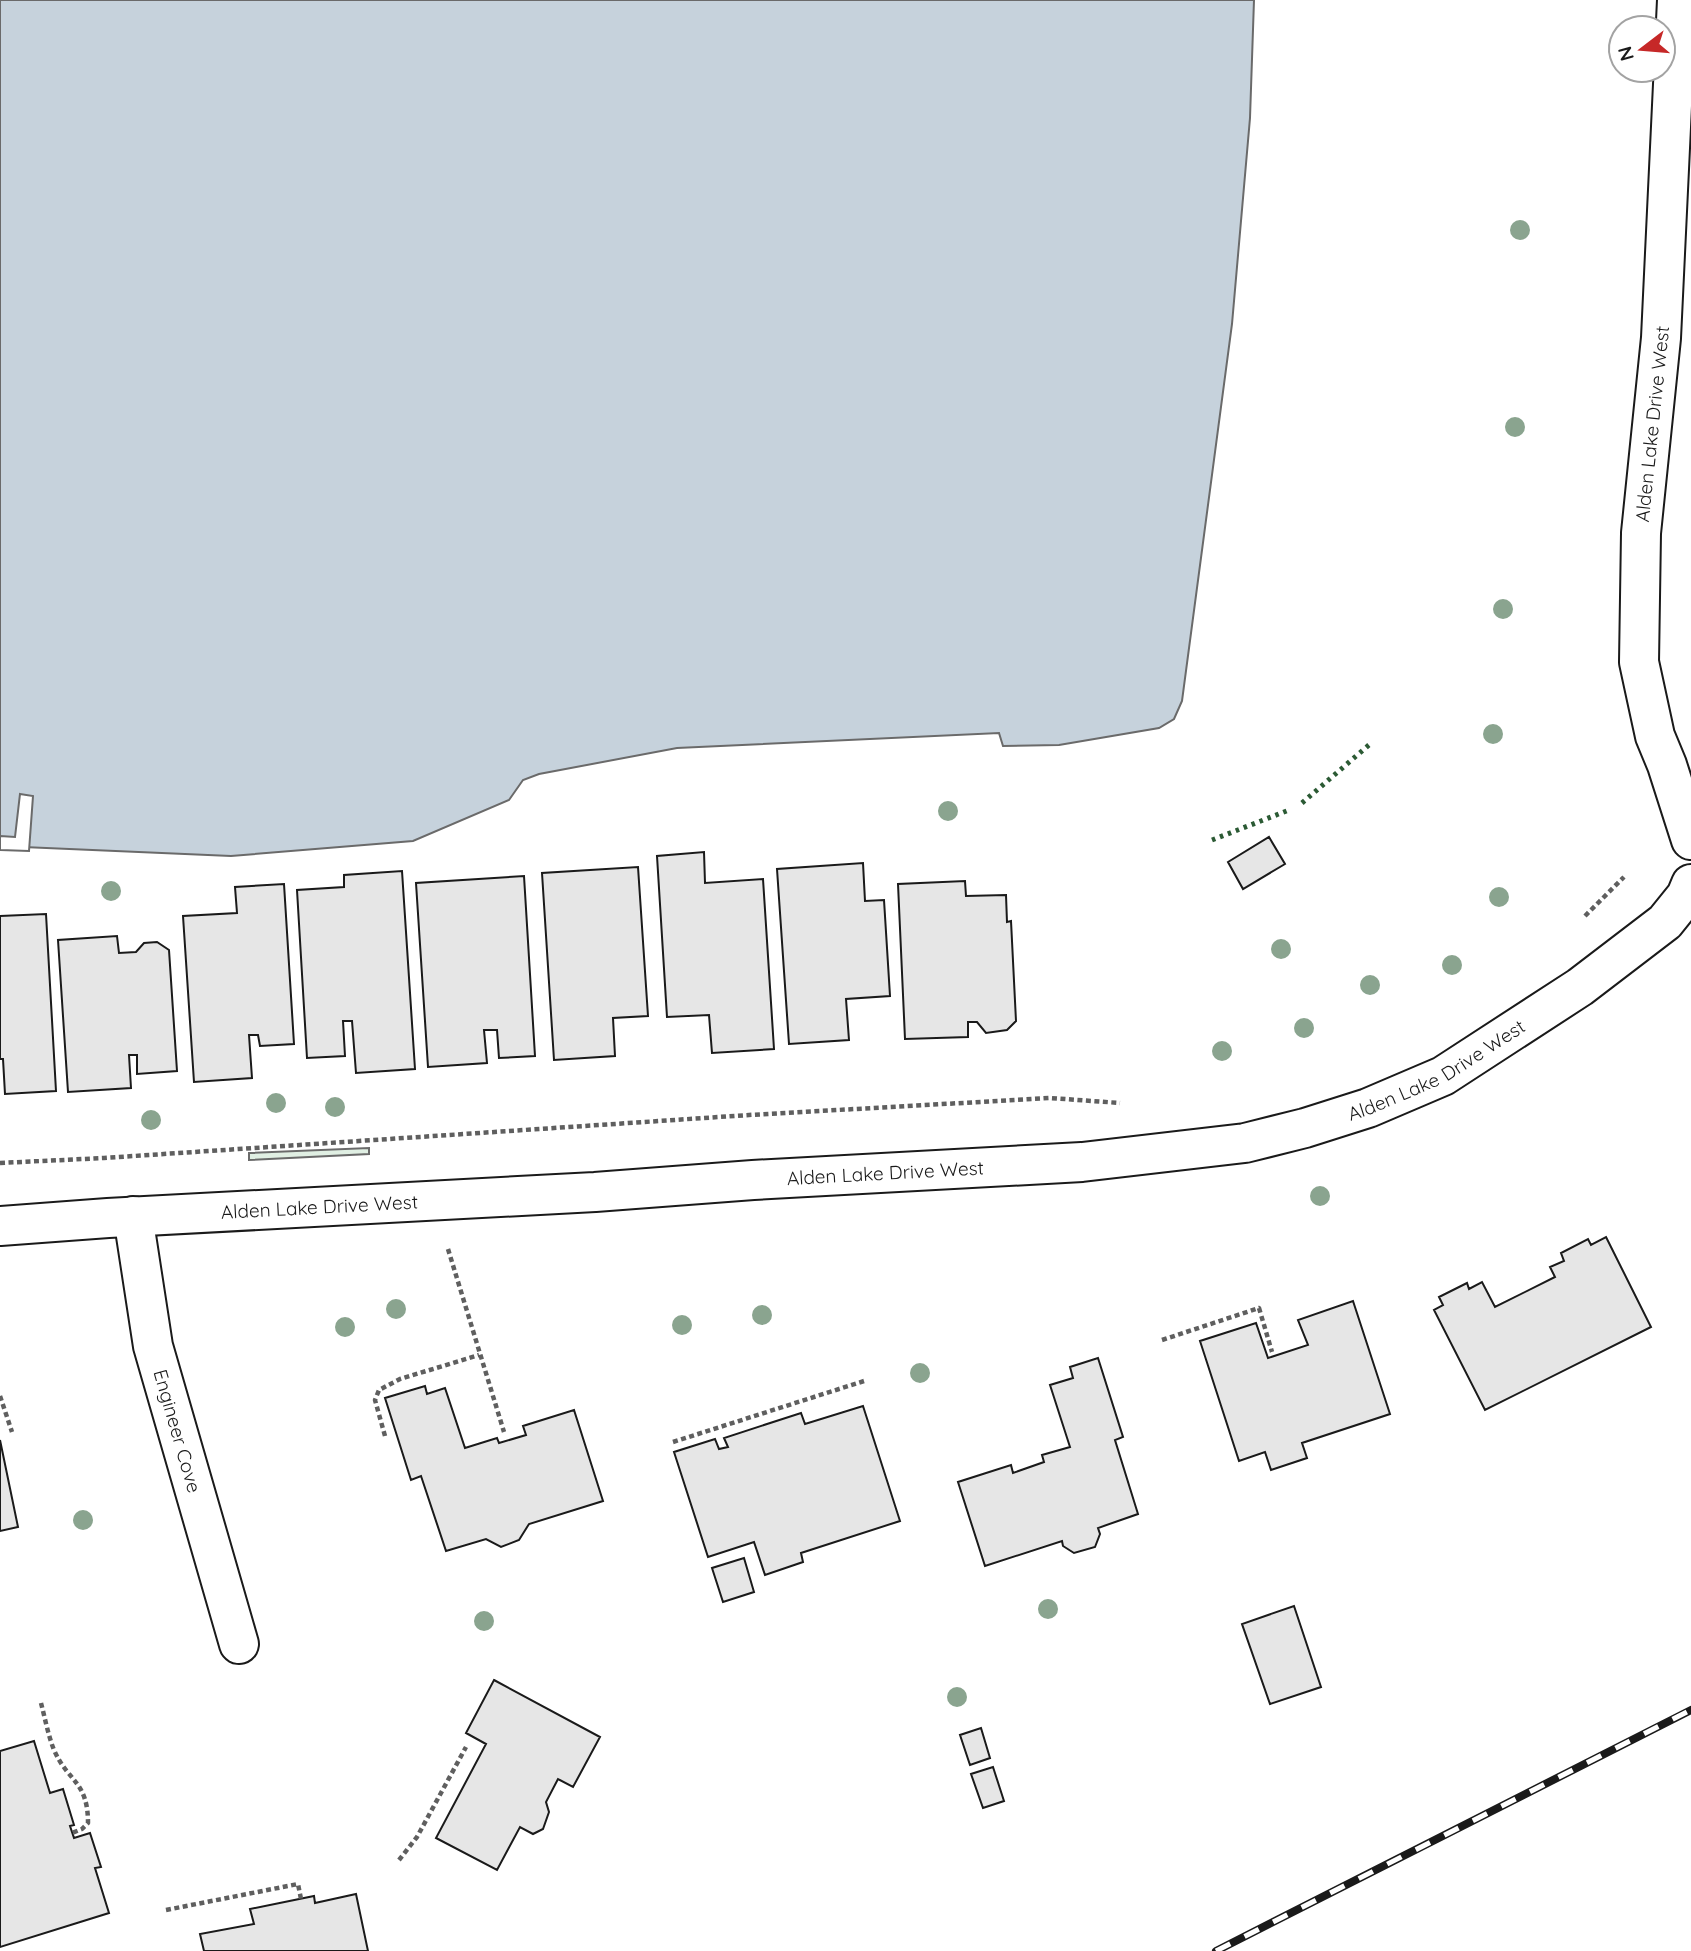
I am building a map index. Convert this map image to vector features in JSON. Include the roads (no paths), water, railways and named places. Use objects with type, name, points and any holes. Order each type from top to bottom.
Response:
[{"type":"street","name":"Alden Lake Drive West","points":[[1677,0],[1661,338],[1641,533],[1639,662],[1655,736],[1691,840]]},
{"type":"street","name":"Alden Lake Drive West","points":[[0,1226],[1105,1160],[1245,1143],[1368,1108],[1443,1076],[1580,987],[1665,922],[1686,896],[1691,884]]},
{"type":"street","name":"Engineer Cove","points":[[133,1216],[153,1346],[239,1644]]},
{"type":"railway","points":[[1216,1951],[1691,1710]]}]
